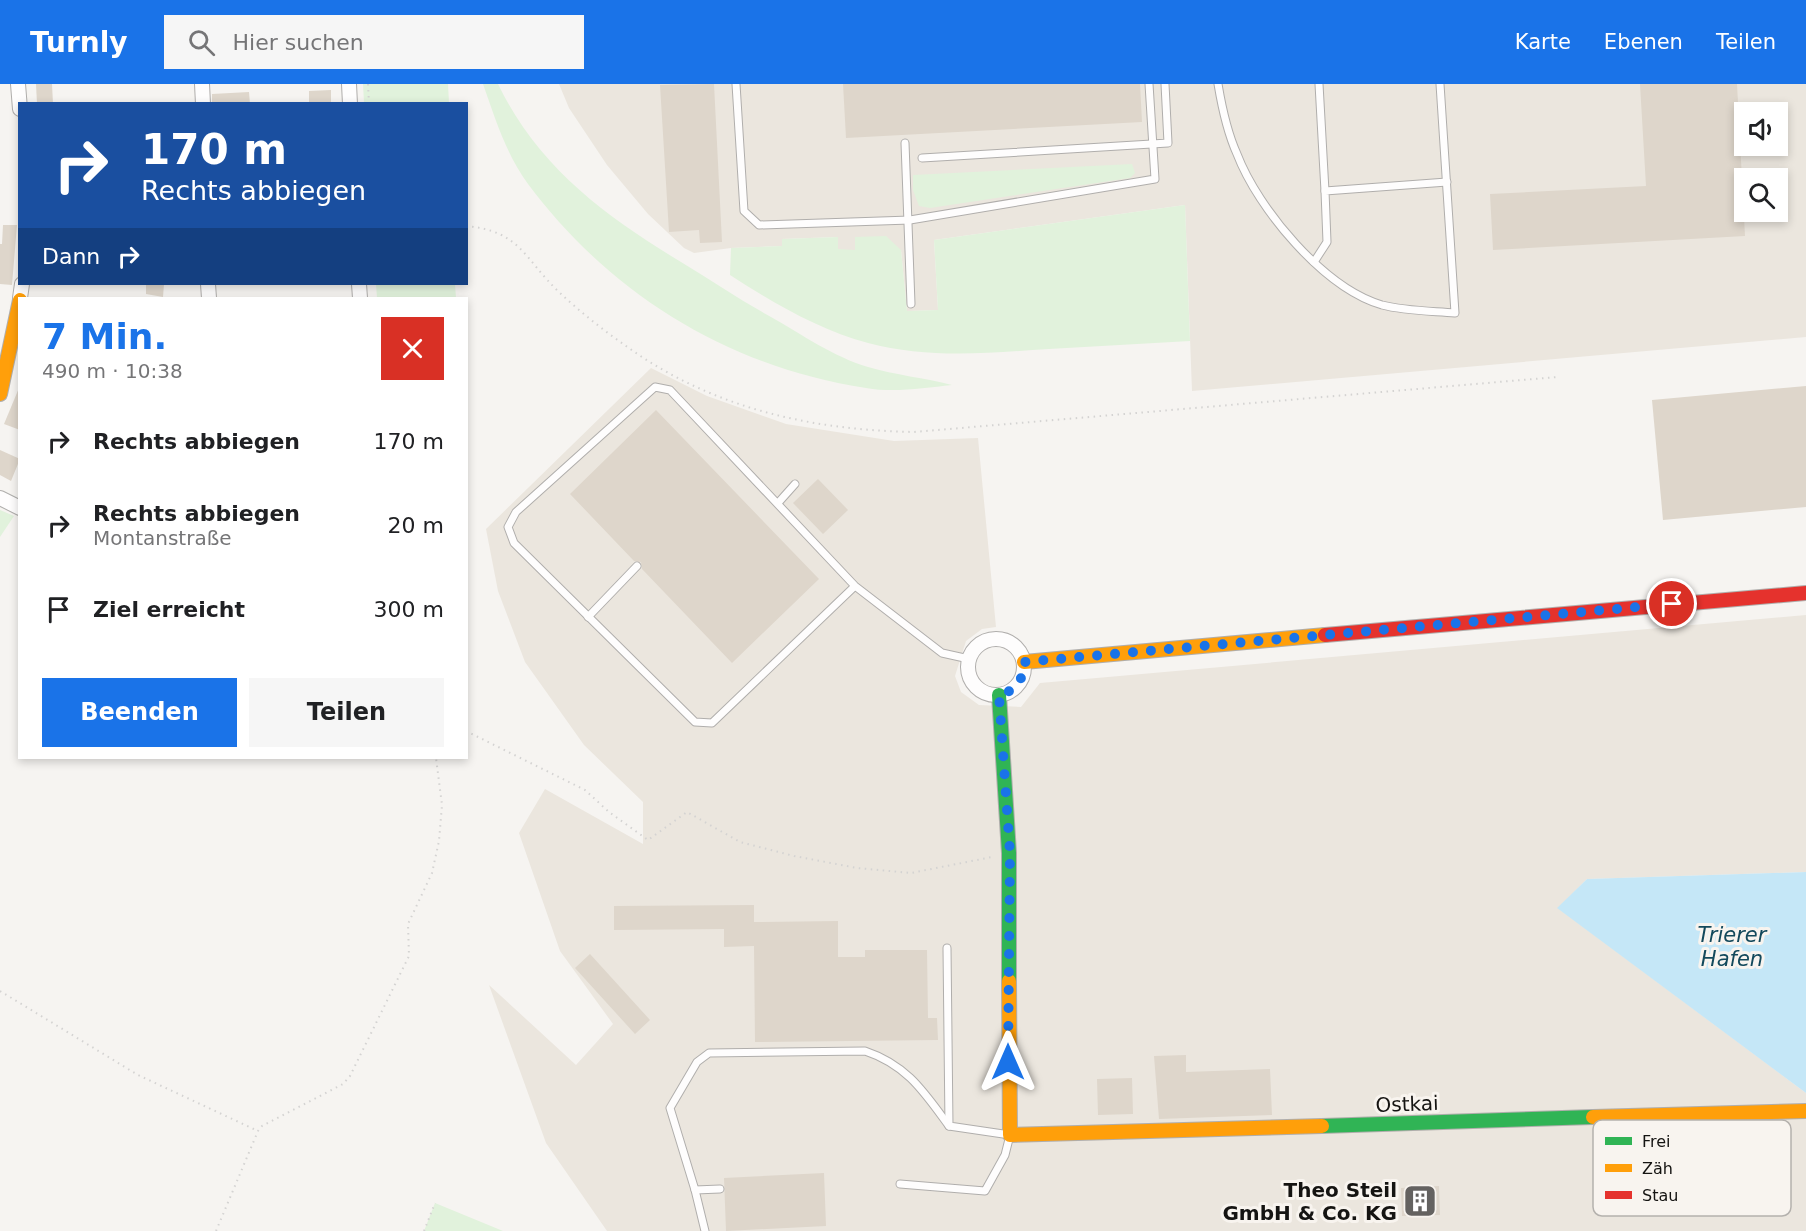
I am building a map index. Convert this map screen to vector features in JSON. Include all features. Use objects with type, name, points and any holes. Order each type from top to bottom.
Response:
[{"type":"street","points":[[18,84],[19,102]]},
{"type":"street","points":[[202,84],[203,102]]},
{"type":"street","points":[[349,84],[350,102]]},
{"type":"street","points":[[0,394],[18,313]]},
{"type":"street","points":[[0,498],[18,506]]},
{"type":"street","points":[[1024,662],[1806,594]]},
{"type":"street","points":[[1000,639],[1014,645],[1024,662],[1021,680],[1014,688],[999,695],[989,694],[976,687],[968,669],[969,660],[982,642],[1000,639]]},
{"type":"street","points":[[999,695],[1010,853],[1010,1135]]},
{"type":"street","name":"Ostkai","points":[[1010,1135],[1806,1112]]},
{"type":"lane","points":[[736,84],[744,211],[759,225],[909,220],[1155,179],[1149,84]]},
{"type":"lane","points":[[922,158],[1168,143],[1165,84]]},
{"type":"lane","points":[[1218,84],[1222,110],[1237,156],[1262,200],[1314,262],[1353,293],[1383,305],[1455,313],[1440,84]]},
{"type":"lane","points":[[1314,262],[1327,242],[1319,84]]},
{"type":"lane","points":[[904,143],[912,304]]},
{"type":"lane","points":[[1324,191],[1447,182]]},
{"type":"lane","points":[[855,586],[712,723],[695,722],[679,709],[514,543],[508,527],[516,512],[655,387],[670,390],[855,586],[942,653],[969,660]]},
{"type":"lane","points":[[778,503],[795,484]]},
{"type":"lane","points":[[588,617],[637,566]]},
{"type":"lane","points":[[947,948],[950,1126]]},
{"type":"lane","points":[[705,1231],[670,1108],[697,1062],[709,1053],[865,1051],[886,1058],[915,1080],[950,1126],[1010,1135],[1005,1155],[985,1191],[900,1184]]},
{"type":"lane","points":[[695,1190],[720,1189]]},
{"type":"path","points":[[368,84],[369,102]]},
{"type":"path","points":[[468,226],[486,228],[515,242],[558,291],[626,346],[670,374],[752,409],[857,431],[914,432],[1557,377]]},
{"type":"path","points":[[468,732],[585,790],[609,812],[648,840],[687,812],[740,842],[794,856],[857,868],[910,873],[1010,853]]},
{"type":"path","points":[[216,1231],[258,1131],[262,1126],[343,1084],[350,1076],[409,956],[408,924],[432,873],[439,841],[442,805],[436,759]]},
{"type":"path","points":[[0,991],[138,1075],[258,1131]]},
{"type":"path","points":[[424,1231],[435,1203]]},
{"type":"shaded area","points":[[559,84],[1806,84],[1806,337],[1192,391],[1185,205],[934,240],[938,310],[907,311],[901,250],[838,250],[838,237],[782,239],[783,246],[731,248],[694,253],[684,248],[648,214],[607,165],[569,108]]},
{"type":"shaded area","points":[[651,368],[707,396],[786,424],[894,441],[978,438],[996,627],[982,629],[966,641],[955,676],[961,692],[979,705],[1021,707],[1040,683],[1806,615],[1806,872],[1587,879],[1558,908],[1806,1093],[1806,1231],[607,1231],[546,1143],[489,985],[576,1065],[613,1024],[560,951],[519,833],[545,789],[643,844],[643,802],[584,745],[525,662],[498,591],[486,529]]},
{"type":"green space","points":[[363,84],[448,84],[449,102],[364,102]]},
{"type":"green space","points":[[483,84],[498,84],[514,114],[533,140],[553,165],[576,187],[653,245],[818,345],[855,363],[952,385],[887,390],[816,378],[767,363],[677,320],[635,292],[597,260],[561,224],[528,184],[507,148]]},
{"type":"green space","points":[[1132,164],[1135,173],[1130,178],[930,208],[919,206],[913,190],[913,175]]},
{"type":"green space","points":[[1185,205],[1190,341],[958,354],[891,348],[868,343],[814,323],[730,275],[731,248],[782,246],[782,239],[838,237],[838,249],[855,250],[855,237],[886,236],[901,250],[907,311],[938,310],[934,240]]},
{"type":"green space","points":[[376,285],[455,285],[456,297],[377,297]]},
{"type":"green space","points":[[0,510],[14,516],[0,537]]},
{"type":"green space","points":[[435,1203],[503,1231],[424,1231]]},
{"type":"water","name":"Trierer Hafen","points":[[1806,872],[1806,1093],[1557,908],[1587,879]]},
{"type":"building","points":[[36,84],[52,84],[53,102],[37,102]]},
{"type":"building","points":[[714,84],[722,242],[700,243],[699,230],[669,232],[660,85]]},
{"type":"building","points":[[843,84],[1140,84],[1142,122],[846,138]]},
{"type":"building","points":[[1640,84],[1737,84],[1738,102],[1734,102],[1734,156],[1741,156],[1741,168],[1734,168],[1734,222],[1744,222],[1745,236],[1493,250],[1490,194],[1646,186]]},
{"type":"building","points":[[331,90],[331,102],[309,102],[309,91]]},
{"type":"building","points":[[249,92],[250,102],[212,102],[212,94]]},
{"type":"building","points":[[3,225],[17,225],[12,285],[0,284],[0,244],[2,244]]},
{"type":"building","points":[[146,285],[164,285],[163,297],[146,294]]},
{"type":"building","points":[[1806,386],[1806,507],[1663,520],[1652,400]]},
{"type":"building","points":[[18,390],[18,429],[4,424]]},
{"type":"building","points":[[656,410],[819,579],[732,663],[642,569],[641,562],[634,561],[570,494]]},
{"type":"building","points":[[0,450],[18,458],[18,464],[11,481],[0,475]]},
{"type":"building","points":[[818,479],[848,510],[823,534],[793,503]]},
{"type":"building","points":[[754,905],[754,922],[838,921],[838,957],[865,957],[865,950],[927,950],[928,1018],[937,1018],[938,1040],[755,1042],[754,946],[724,947],[724,929],[614,930],[614,906]]},
{"type":"building","points":[[590,954],[650,1020],[635,1034],[575,968]]},
{"type":"building","points":[[1186,1055],[1186,1072],[1270,1069],[1272,1115],[1159,1119],[1154,1056]]},
{"type":"building","points":[[1132,1078],[1133,1114],[1098,1115],[1097,1079]]},
{"type":"building","points":[[824,1173],[826,1226],[726,1231],[724,1178]]},
{"type":"building","name":"Theo Steil GmbH & Co. KG","points":[[1439,1186],[1440,1215],[1402,1216],[1401,1188]]},
{"type":"traffic: fast","points":[[999,695],[1009,853],[1009,981]]},
{"type":"traffic: fast","points":[[1322,1126],[1593,1117]]},
{"type":"traffic: slow","points":[[0,394],[18,309]]},
{"type":"traffic: slow","points":[[1024,662],[1325,635]]},
{"type":"traffic: slow","points":[[1009,981],[1010,1135],[1322,1126]]},
{"type":"traffic: slow","points":[[1593,1117],[1806,1111]]},
{"type":"traffic: jam","points":[[1325,635],[1806,593]]},
{"type":"place","name":"Theo Steil GmbH & Co. KG","points":[[1420,1201]]},
{"type":"route","points":[[1008,1062],[1010,853],[999,695],[1014,688],[1021,680],[1024,662],[1672,604]]}]
